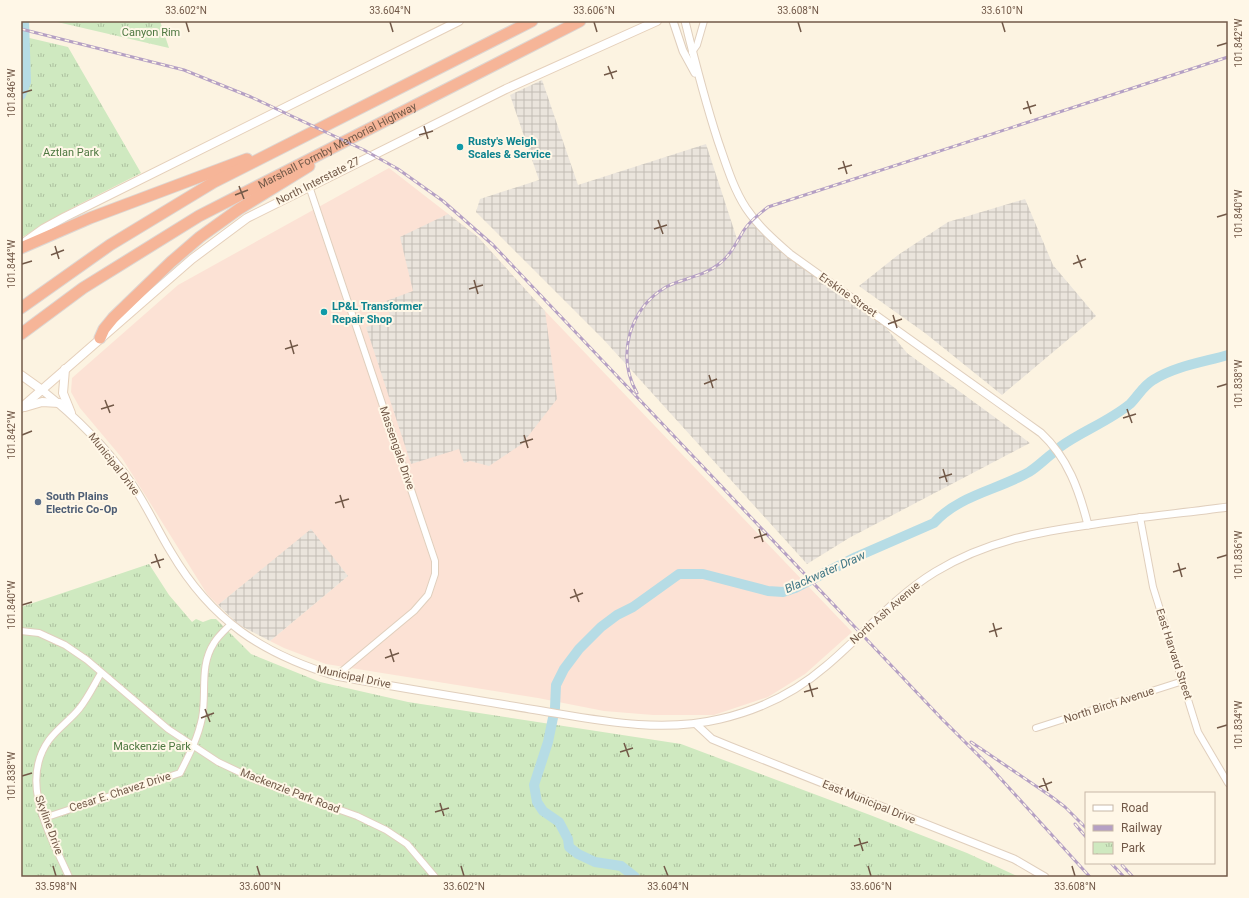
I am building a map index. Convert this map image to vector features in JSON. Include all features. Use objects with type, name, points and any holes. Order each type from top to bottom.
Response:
[{"type":"highway","name":"Marshall Formby Memorial Highway","points":[[21,308],[86,261],[148,221],[214,182],[532,21]]},
{"type":"highway","name":"Marshall Formby Memorial Highway","points":[[22,333],[83,288],[199,216],[580,21]]},
{"type":"highway","points":[[100,338],[104,329],[114,318],[171,262],[200,237],[239,209],[392,116]]},
{"type":"highway","points":[[21,248],[90,218],[226,166],[276,150]]},
{"type":"main road","points":[[21,245],[43,228],[72,213],[459,21]]},
{"type":"main road","name":"North Interstate 27","points":[[21,408],[100,338],[223,235],[247,218],[308,186],[506,89],[657,21]]},
{"type":"main road","points":[[65,369],[63,392],[71,413]]},
{"type":"main road","name":"Municipal Drive","points":[[21,374],[42,390]]},
{"type":"main road","points":[[21,408],[42,402],[59,403]]},
{"type":"street","name":"Erskine Street","points":[[673,21],[683,51],[699,82]]},
{"type":"street","name":"Erskine Street","points":[[685,21],[699,82],[731,177],[746,208],[764,230],[796,258],[1041,433],[1058,451],[1067,465],[1079,492],[1088,525]]},
{"type":"street","points":[[692,52],[697,45],[704,21]]},
{"type":"street","name":"Massengale Drive","points":[[308,186],[435,560],[435,574],[428,595],[414,611],[336,676]]},
{"type":"street","name":"Municipal Drive","points":[[42,390],[71,413],[110,454],[130,482],[171,552],[193,585],[231,624],[273,652],[309,668],[336,676],[552,712],[648,726],[696,724]]},
{"type":"street","name":"North Ash Avenue","points":[[696,724],[722,719],[753,710],[802,684],[828,664],[904,595],[933,574],[956,560],[978,550],[1026,535],[1140,517],[1228,507]]},
{"type":"street","name":"East Harvard Street","points":[[1140,517],[1153,587],[1198,732],[1228,783]]},
{"type":"street","name":"Cesar E. Chavez Drive","points":[[44,818],[180,773],[193,746],[202,718],[205,694],[204,673],[207,659],[214,642],[231,624]]},
{"type":"street","name":"Mackenzie Park Road","points":[[21,631],[39,633],[57,641],[87,660],[168,729],[193,746],[256,780],[377,825],[407,844],[435,877]]},
{"type":"street","name":"Skyline Drive","points":[[69,877],[44,818],[36,790],[36,779],[40,758],[49,741],[86,700],[101,673]]},
{"type":"street","name":"North Birch Avenue","points":[[1036,728],[1183,681]]},
{"type":"street","name":"East Municipal Drive","points":[[696,724],[712,739],[1014,859],[1045,877]]},
{"type":"shaded area","points":[[542,80],[578,185],[706,144],[737,239],[750,220],[771,243],[793,261],[883,324],[907,353],[1030,443],[849,538],[807,564],[604,340],[476,212],[480,199],[539,180],[510,95]]},
{"type":"shaded area","points":[[389,168],[478,237],[545,311],[852,632],[805,674],[768,697],[714,715],[653,715],[604,711],[538,698],[326,664],[270,641],[348,576],[311,530],[218,605],[207,594],[122,458],[80,408],[71,392],[72,378],[178,285]]},
{"type":"shaded area","points":[[1025,199],[1053,265],[1096,316],[1002,395],[925,333],[859,286],[898,255],[948,222]]},
{"type":"shaded area","points":[[448,214],[478,237],[545,311],[557,399],[522,444],[489,466],[470,461],[464,463],[459,449],[411,464],[366,327],[391,320],[386,301],[413,291],[400,237]]},
{"type":"shaded area","points":[[311,529],[348,576],[270,641],[239,625],[218,605]]},
{"type":"green space","name":"Canyon Rim","points":[[53,21],[160,21],[169,48]]},
{"type":"green space","name":"Aztlan Park","points":[[21,36],[68,47],[141,173],[72,208],[21,238]]},
{"type":"green space","name":"Mackenzie Park","points":[[149,564],[169,595],[192,622],[196,619],[203,622],[216,619],[251,654],[320,682],[408,702],[681,744],[967,853],[1019,877],[21,877],[21,607]]},
{"type":"waterway","points":[[21,95],[26,82],[24,21]]},
{"type":"waterway","name":"Blackwater Draw","points":[[1060,447],[1122,410],[1130,404],[1146,385],[1162,375],[1180,368],[1228,355]]},
{"type":"waterway","name":"Blackwater Draw","points":[[635,877],[621,866],[595,862],[578,854],[569,847],[568,839],[559,822],[543,811],[537,802],[534,785],[548,742],[555,708],[556,685],[564,669],[579,649],[601,627],[617,615],[633,607],[679,574],[703,574],[768,591],[783,592],[795,588],[856,557],[934,523],[944,514],[967,499],[1029,472],[1053,453]]},
{"type":"railway","points":[[21,29],[184,70],[251,97],[364,150],[398,169],[443,201],[493,245],[941,718],[990,767],[1090,877]]},
{"type":"railway","points":[[637,393],[627,364],[627,349],[635,320],[643,308],[653,296],[666,287],[679,281],[700,275],[719,264],[730,253],[749,224],[768,207],[1228,57]]},
{"type":"railway","points":[[971,742],[1052,797],[1065,807],[1085,827]]},
{"type":"railway","points":[[1075,824],[1085,836]]},
{"type":"railway","points":[[1112,864],[1124,877]]},
{"type":"railway","points":[[1122,865],[1133,877]]},
{"type":"place","name":"Rusty's Weigh Scales & Service","points":[[460,147]]},
{"type":"place","name":"LP&L Transformer Repair Shop","points":[[324,312]]},
{"type":"place","name":"South Plains Electric Co-Op","points":[[38,502]]}]
